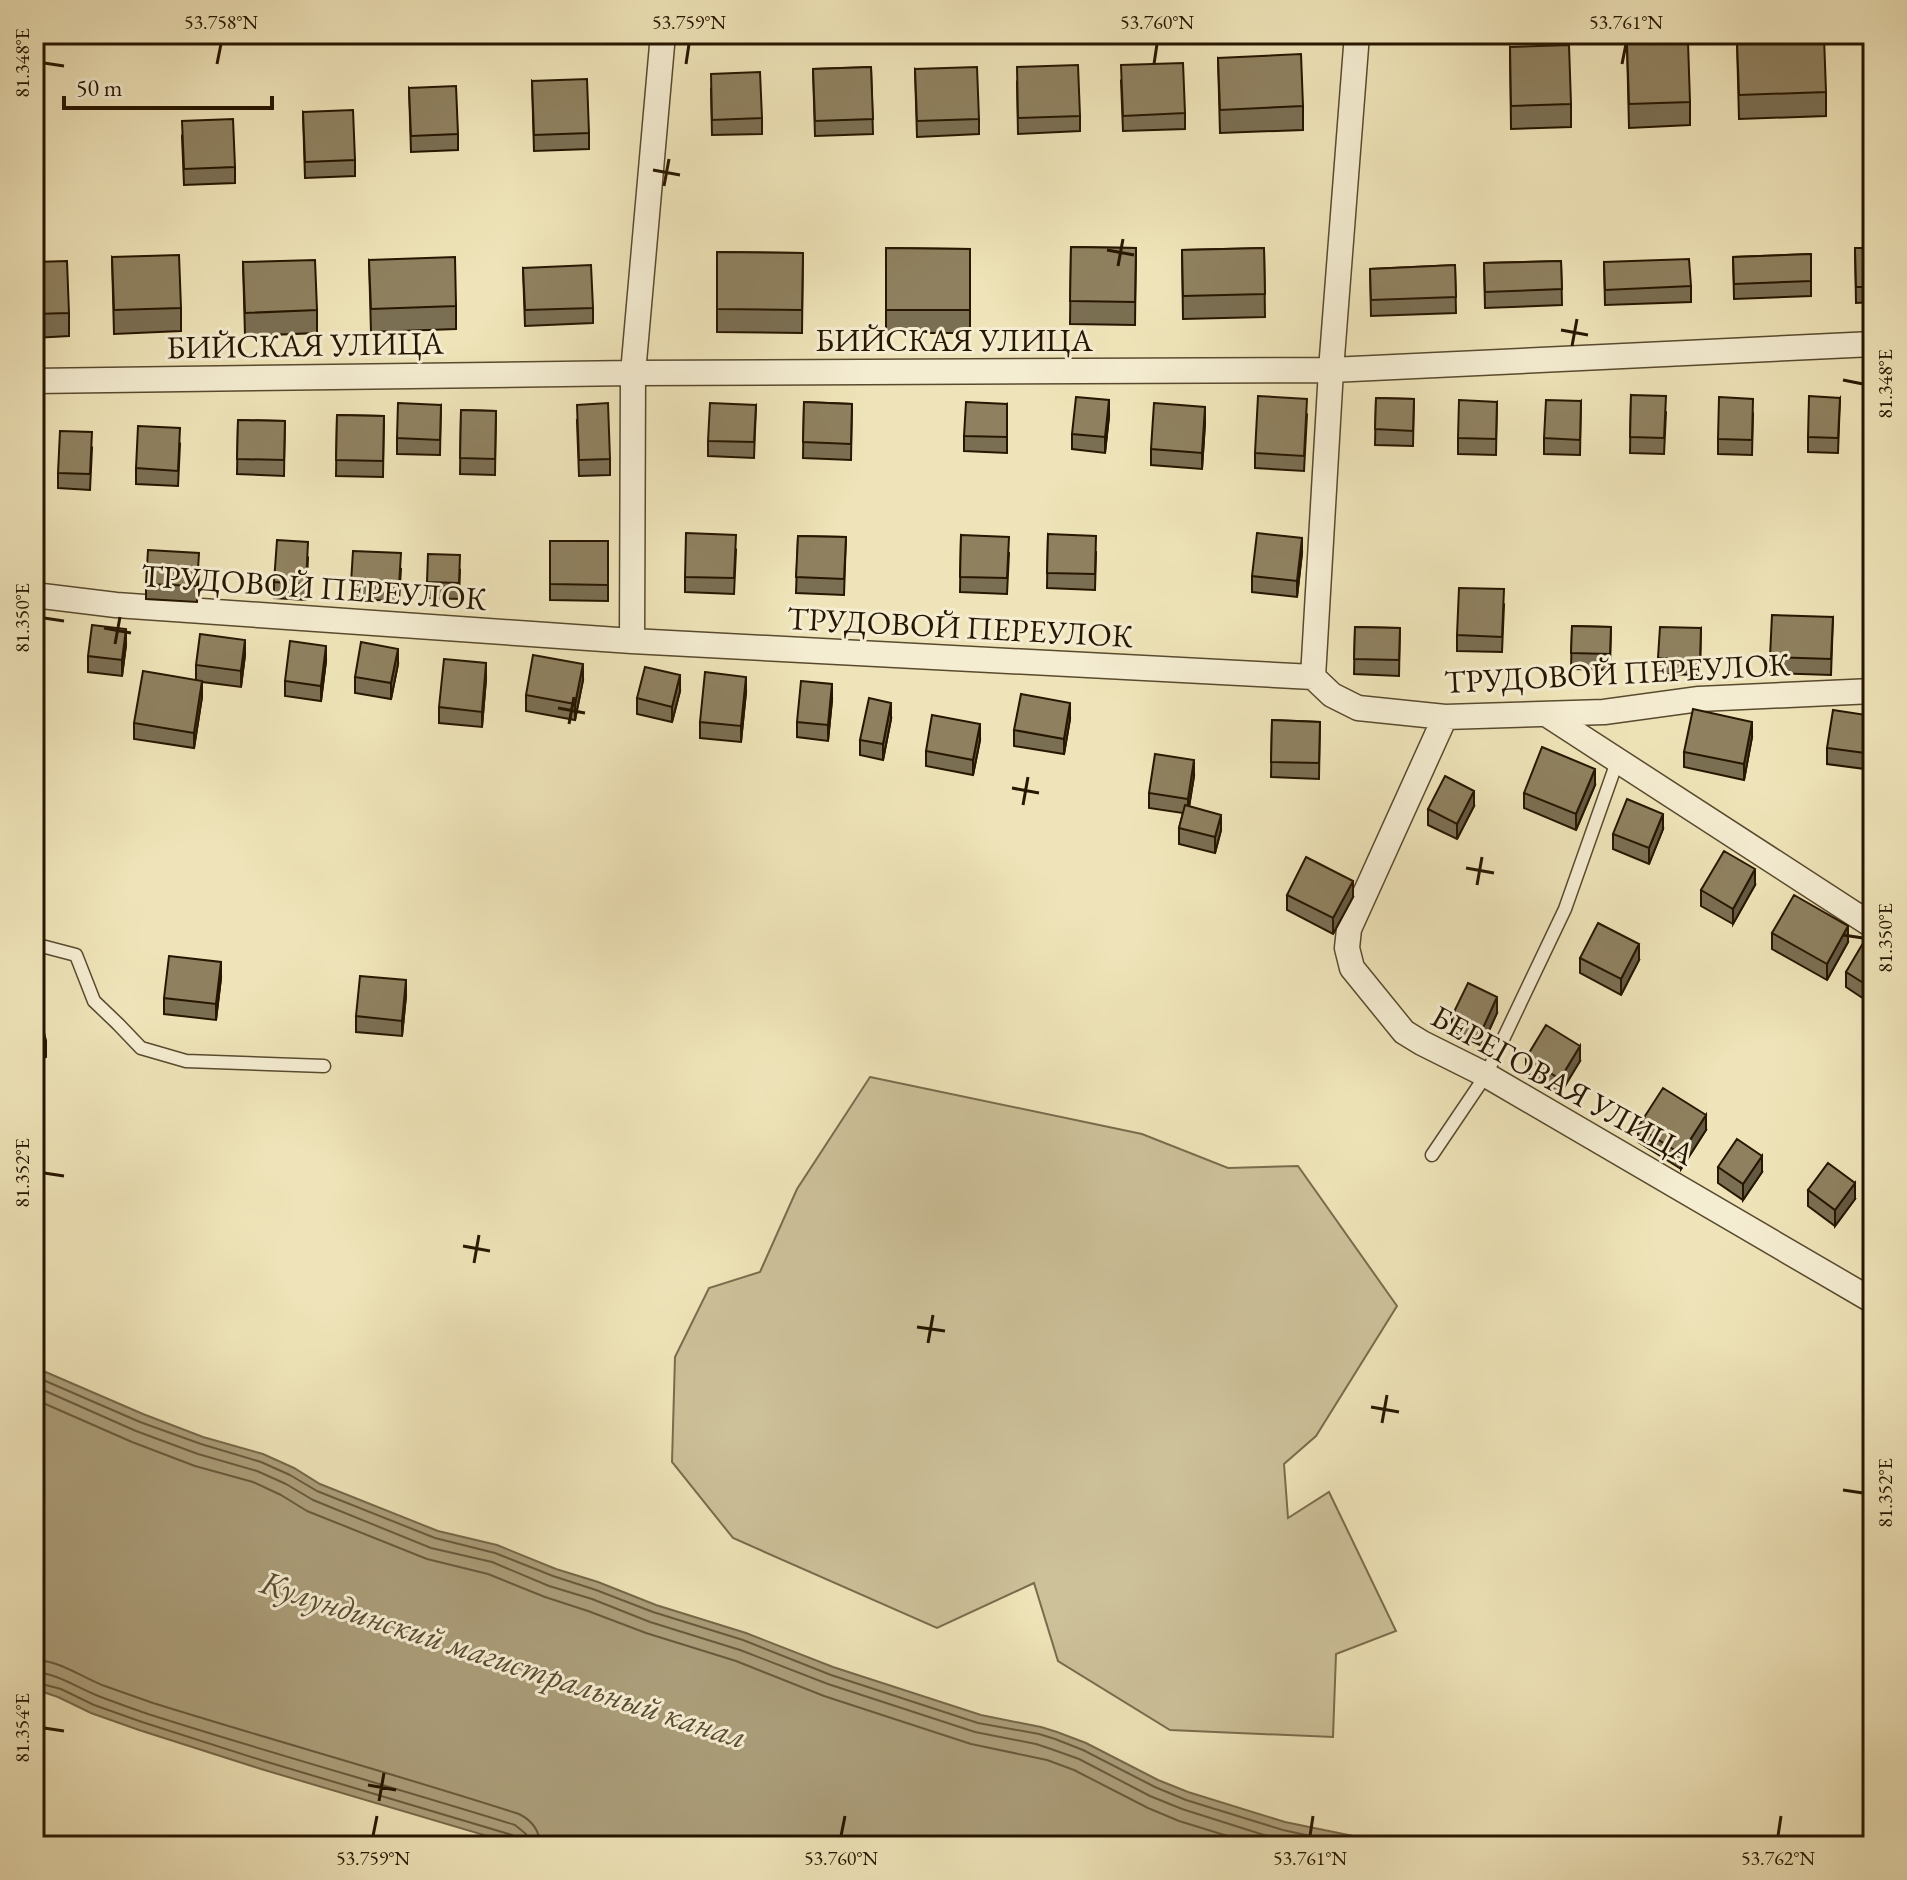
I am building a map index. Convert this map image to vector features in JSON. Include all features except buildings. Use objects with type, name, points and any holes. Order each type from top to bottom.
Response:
[{"type":"street","points":[[1313,677],[1331,370],[1357,34]]},
{"type":"street","points":[[632,641],[633,373],[663,35]]},
{"type":"street","name":"БИЙСКАЯ УЛИЦА","points":[[34,381],[633,373],[1331,370],[1873,344]]},
{"type":"street","name":"ТРУДОВОЙ ПЕРЕУЛОК","points":[[34,595],[116,605],[632,641],[1313,677],[1332,695],[1358,708],[1445,717],[1604,712],[1699,699],[1873,691]]},
{"type":"street","points":[[1546,714],[1873,926]]},
{"type":"street","name":"БЕРЕГОВАЯ УЛИЦА","points":[[1445,717],[1349,929],[1347,948],[1352,968],[1404,1032],[1486,1075],[1873,1301]]},
{"type":"lane","points":[[663,35],[735,34]]},
{"type":"lane","points":[[1432,1155],[1486,1075],[1565,909],[1618,759]]},
{"type":"lane","points":[[34,944],[76,955],[94,1001],[141,1048],[186,1061],[324,1066]]},
{"type":"shaded area","points":[[870,1077],[1142,1134],[1228,1168],[1298,1166],[1397,1306],[1316,1436],[1284,1464],[1288,1518],[1329,1492],[1396,1631],[1336,1654],[1333,1737],[1170,1730],[1058,1661],[1034,1583],[937,1628],[733,1538],[672,1462],[675,1357],[709,1288],[760,1272],[797,1189]]},
{"type":"water","name":"Кулундинский магистральный канал","points":[[34,1367],[203,1437],[263,1454],[320,1484],[438,1531],[497,1545],[556,1569],[746,1633],[833,1667],[981,1715],[1057,1732],[1188,1792],[1285,1822],[1402,1846],[521,1846],[139,1730],[34,1689]]}]
